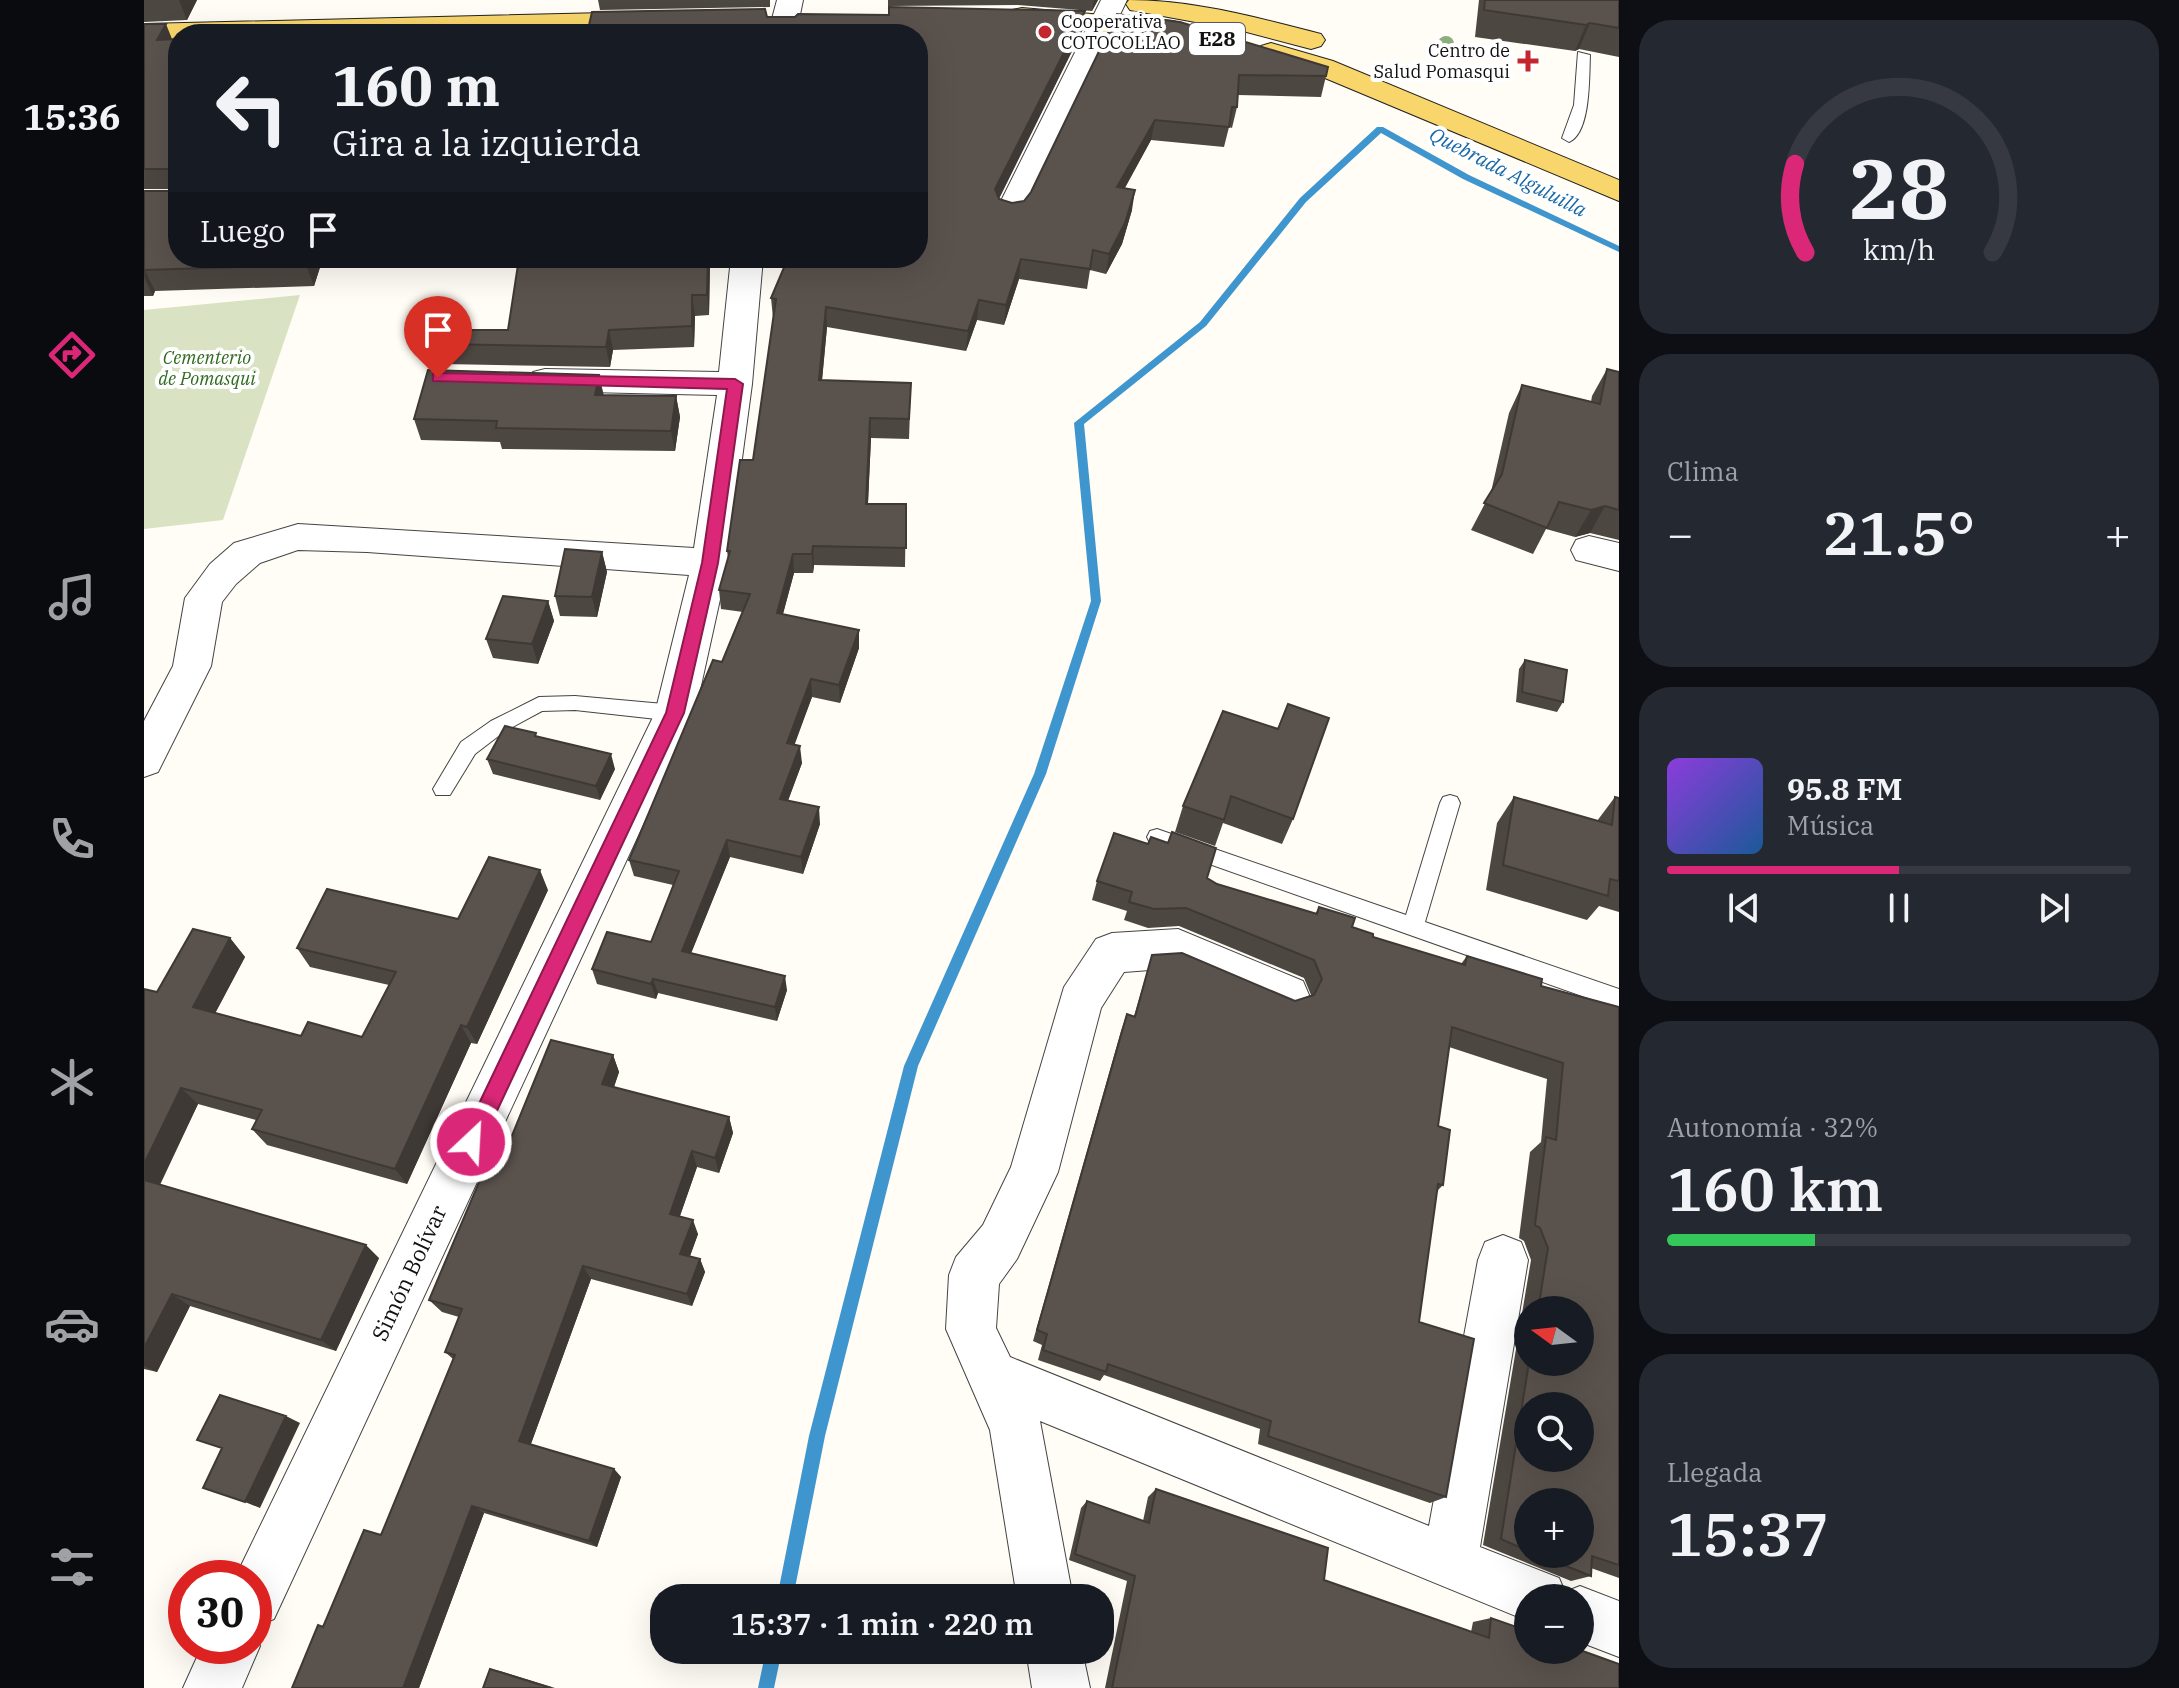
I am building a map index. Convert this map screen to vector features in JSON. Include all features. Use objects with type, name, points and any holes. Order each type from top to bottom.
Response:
[{"type":"main road","name":"E28","points":[[988,16],[1110,6],[1240,22],[1325,43],[1449,89]]},
{"type":"main road","name":"E28","points":[[1110,6],[1168,29],[1238,43],[1323,67],[1619,191]]},
{"type":"main road","points":[[144,13],[678,10]]},
{"type":"main road","points":[[525,24],[678,10]]},
{"type":"main road","points":[[757,19],[819,18]]},
{"type":"main road","points":[[144,33],[168,33]]},
{"type":"street","points":[[1011,211],[1110,6]]},
{"type":"street","name":"Simón Bolívar","points":[[272,1561],[675,713],[710,563],[735,384],[746,268]]},
{"type":"street","points":[[517,380],[735,384]]},
{"type":"street","points":[[144,760],[192,666],[204,598],[223,574],[247,553],[298,537],[354,538],[710,563]]},
{"type":"street","points":[[1043,1584],[1016,1428],[971,1329],[974,1275],[1000,1242],[1034,1172],[1080,1001],[1112,953],[1178,948],[1287,995]]},
{"type":"street","points":[[1450,1563],[1503,1260]]},
{"type":"street","points":[[992,1376],[1514,1588]]},
{"type":"street","points":[[1594,1619],[1619,1629]]},
{"type":"street","points":[[212,1688],[223,1664]]},
{"type":"street","points":[[1057,1664],[1061,1688]]},
{"type":"lane","points":[[1569,138],[1581,105],[1583,55]]},
{"type":"lane","points":[[443,789],[468,748],[498,726],[539,704],[575,703],[675,713]]},
{"type":"lane","points":[[1413,927],[1450,803]]},
{"type":"lane","points":[[1157,837],[1619,999]]},
{"type":"green space","name":"Cementerio de Pomasqui","points":[[300,295],[223,520],[144,529],[144,310]]},
{"type":"building","points":[[1485,0],[1619,0],[1619,28],[1484,10]]},
{"type":"building","points":[[889,7],[1085,11],[995,189],[999,199],[1012,203],[1024,201],[1031,192],[1117,14],[1180,22],[1328,67],[1326,76],[1239,75],[1237,107],[1232,107],[1229,127],[1155,120],[1117,187],[1135,190],[1125,223],[1109,254],[1093,250],[1090,269],[1021,259],[1006,305],[979,300],[968,331],[826,307],[819,380],[911,383],[909,419],[870,418],[866,504],[906,504],[906,548],[813,546],[812,554],[793,554],[777,613],[859,630],[839,685],[811,679],[787,743],[800,746],[780,799],[819,807],[801,857],[727,840],[682,951],[785,976],[775,1007],[653,979],[651,984],[592,969],[607,932],[651,942],[679,871],[629,860],[713,660],[722,662],[750,594],[719,590],[730,551],[727,551],[740,460],[753,460],[776,299],[771,298],[784,268],[928,268],[928,24],[589,24],[592,12],[765,9],[767,17],[795,17],[798,14],[889,15]]},
{"type":"building","points":[[144,24],[166,24],[157,40],[168,39],[168,169],[144,169]]},
{"type":"building","points":[[144,191],[168,191],[168,268],[209,268],[145,270],[144,274]]},
{"type":"building","points":[[517,268],[708,268],[707,295],[692,295],[692,326],[609,330],[606,347],[437,344],[441,330],[508,330]]},
{"type":"building","points":[[1607,369],[1619,372],[1619,510],[1605,506],[1591,510],[1559,502],[1547,528],[1484,503],[1502,474],[1522,385],[1600,404]]},
{"type":"building","points":[[428,370],[599,375],[595,395],[676,396],[671,431],[496,428],[497,421],[414,419]]},
{"type":"building","points":[[565,549],[602,552],[592,597],[555,596]]},
{"type":"building","points":[[503,596],[548,601],[532,644],[486,639]]},
{"type":"building","points":[[1525,660],[1567,670],[1563,702],[1522,692]]},
{"type":"building","points":[[1288,704],[1329,718],[1293,819],[1231,796],[1224,820],[1183,806],[1223,711],[1278,729]]},
{"type":"building","points":[[505,726],[611,754],[596,786],[487,759]]},
{"type":"building","points":[[1514,797],[1612,825],[1615,797],[1619,798],[1619,881],[1610,879],[1608,896],[1503,865]]},
{"type":"building","points":[[1172,832],[1216,848],[1207,878],[1217,884],[1317,914],[1319,907],[1355,918],[1352,927],[1373,934],[1373,937],[1465,965],[1467,956],[1542,979],[1541,986],[1619,1007],[1619,1565],[1594,1557],[1594,1488],[1514,1488],[1514,1545],[1501,1539],[1514,1457],[1514,1472],[1594,1472],[1594,1392],[1524,1392],[1527,1376],[1594,1376],[1594,1296],[1540,1296],[1548,1248],[1540,1228],[1535,1225],[1546,1137],[1556,1140],[1563,1063],[1452,1027],[1438,1126],[1450,1130],[1443,1185],[1438,1184],[1419,1322],[1474,1339],[1446,1497],[1268,1436],[1271,1421],[1108,1364],[1106,1372],[1043,1350],[1047,1334],[1037,1330],[1127,1014],[1135,1017],[1152,955],[1182,953],[1295,1001],[1314,995],[1322,979],[1314,960],[1186,908],[1154,909],[1129,902],[1132,892],[1097,881],[1114,833],[1148,844],[1151,837],[1168,843]]},
{"type":"building","points":[[489,857],[540,870],[467,1027],[461,1025],[395,1169],[252,1129],[262,1110],[181,1088],[144,1164],[144,989],[157,992],[193,929],[230,938],[193,1007],[301,1036],[308,1022],[362,1037],[396,972],[297,948],[327,889],[458,919]]},
{"type":"building","points":[[551,1040],[613,1055],[602,1084],[729,1117],[715,1158],[692,1151],[670,1214],[693,1220],[680,1254],[700,1259],[687,1294],[583,1266],[519,1441],[614,1469],[589,1541],[472,1506],[403,1688],[292,1688],[318,1625],[323,1627],[364,1530],[381,1535],[455,1355],[445,1352],[462,1309],[429,1300],[488,1161],[500,1165]]},
{"type":"building","points":[[144,1180],[366,1245],[321,1340],[172,1294],[144,1348]]},
{"type":"building","points":[[220,1395],[286,1416],[245,1502],[203,1488],[222,1448],[197,1440]]},
{"type":"building","points":[[1156,1489],[1328,1548],[1324,1580],[1489,1638],[1491,1618],[1514,1626],[1514,1664],[1594,1664],[1594,1655],[1619,1664],[1619,1688],[1112,1688],[1135,1576],[1075,1554],[1087,1501],[1149,1523]]},
{"type":"building","points":[[1571,1568],[1591,1568],[1591,1576]]},
{"type":"building","points":[[490,1669],[551,1688],[483,1688]]},
{"type":"waterway","name":"Quebrada Alguluilla","points":[[788,1584],[817,1436],[911,1066],[1040,774],[1096,601],[1079,423],[1203,324],[1303,200],[1380,129],[1466,177],[1619,249]]},
{"type":"waterway","points":[[766,1688],[771,1664]]},
{"type":"place","name":"Cooperativa COTOCOLLAO","points":[[1045,32]]},
{"type":"place","name":"Centro de Salud Pomasqui","points":[[1528,61]]},
{"type":"route","points":[[438,378],[735,384],[710,563],[675,713],[471,1142]]}]
